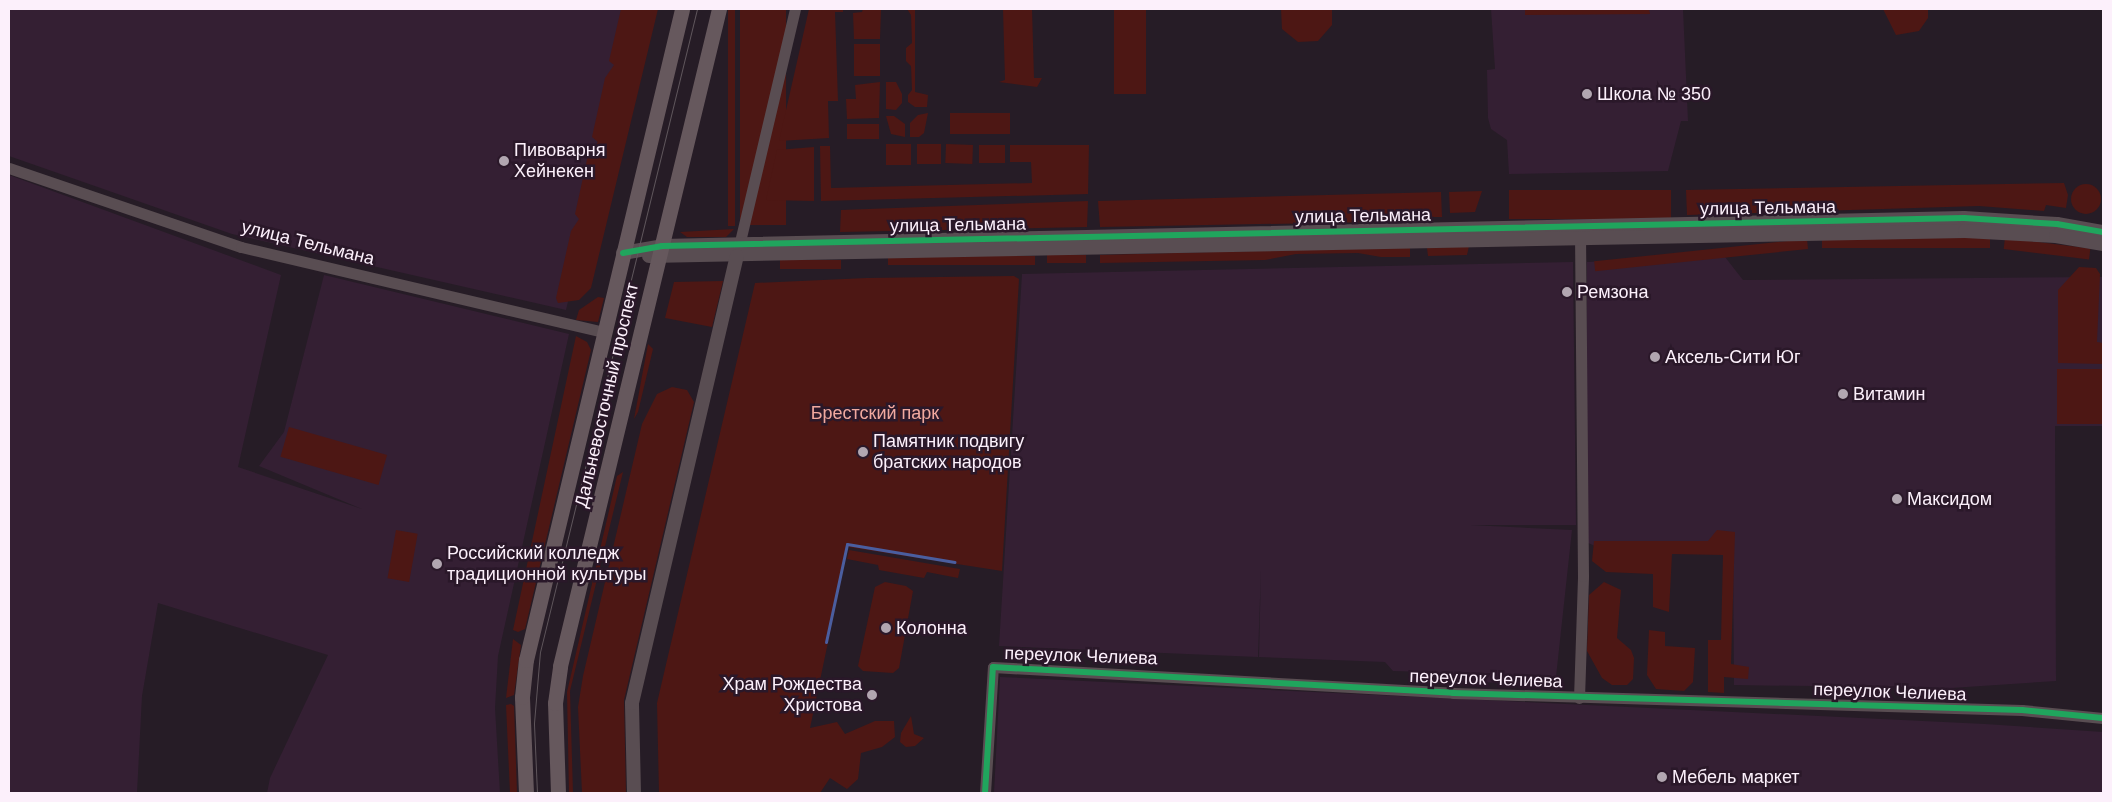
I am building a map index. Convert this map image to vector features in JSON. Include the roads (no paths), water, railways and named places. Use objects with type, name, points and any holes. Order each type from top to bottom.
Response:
[{"type":"main road","name":"Дальневосточный проспект","points":[[526,793],[522,697],[526,660],[682,9]]},
{"type":"main road","name":"Дальневосточный проспект","points":[[558,793],[557,684],[719,9]]},
{"type":"street","points":[[634,793],[632,703],[795,9]]},
{"type":"street","name":"улица Тельмана","points":[[9,168],[241,247],[604,332]]},
{"type":"street","name":"улица Тельмана","points":[[623,253],[1580,232],[1964,218],[2057,224],[2103,232]]},
{"type":"street","name":"улица Тельмана","points":[[1580,232],[1965,230],[2056,236],[2103,244]]},
{"type":"street","points":[[1579,698],[1583,576],[1580,232]]},
{"type":"street","name":"переулок Челиева","points":[[985,793],[993,667],[1579,698],[1640,696],[2022,710],[2103,718]]},
{"type":"waterway","points":[[826,642],[847,544],[955,562]]},
{"type":"tram line","points":[[537,793],[534,723],[540,652],[697,9]]},
{"type":"place","name":"Школа № 350","points":[[1587,94]]},
{"type":"place","name":"Пивоварня Хейнекен","points":[[504,161]]},
{"type":"place","name":"Ремзона","points":[[1567,292]]},
{"type":"place","name":"Аксель-Сити Юг","points":[[1655,357]]},
{"type":"place","name":"Витамин","points":[[1843,394]]},
{"type":"place","name":"Памятник подвигу братских народов","points":[[863,452]]},
{"type":"place","name":"Максидом","points":[[1897,499]]},
{"type":"place","name":"Российский колледж традиционной культуры","points":[[437,564]]},
{"type":"place","name":"Колонна","points":[[886,628]]},
{"type":"place","name":"Храм Рождества Христова","points":[[872,695]]},
{"type":"place","name":"Мебель маркет","points":[[1662,777]]},
{"type":"park label","name":"Брестский парк","points":[[875,413]]}]
